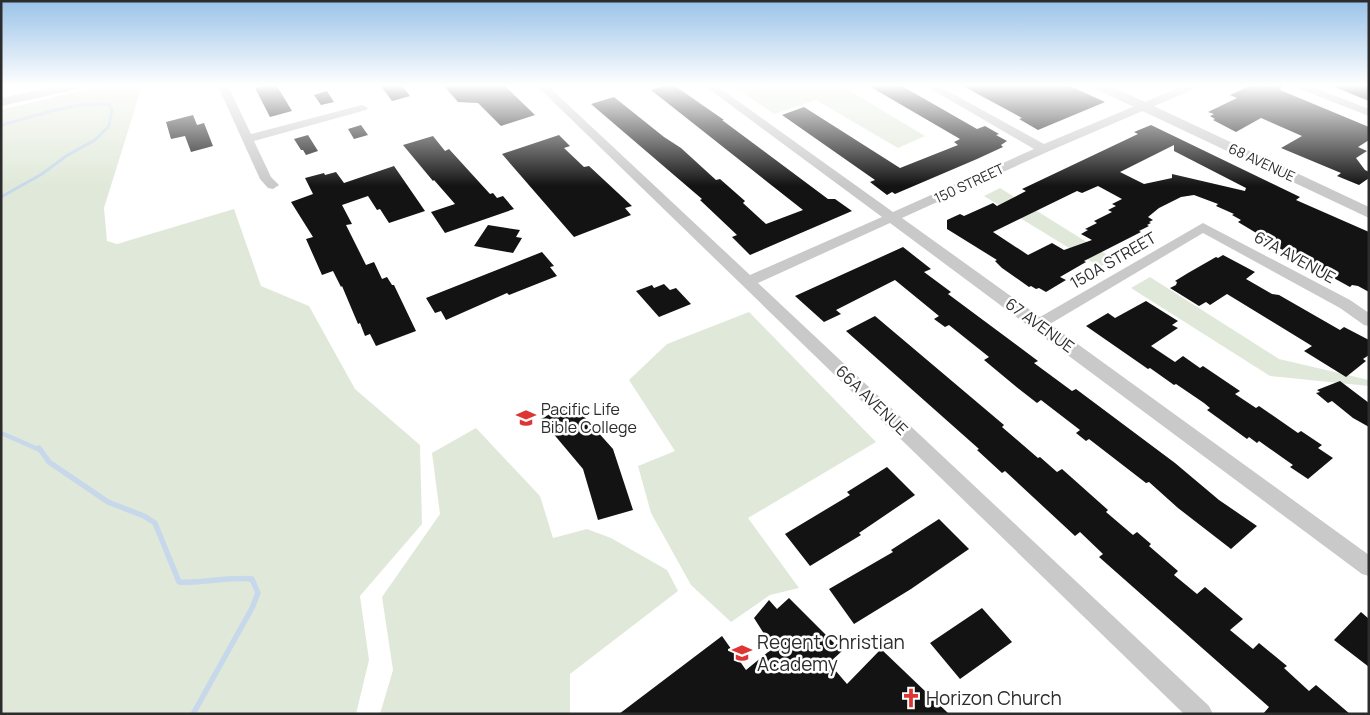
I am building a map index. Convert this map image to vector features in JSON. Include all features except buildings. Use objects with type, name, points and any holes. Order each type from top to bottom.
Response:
[{"type":"street","points":[[239,119],[266,179],[273,185]]},
{"type":"street","points":[[248,139],[320,119]]},
{"type":"street","name":"66A AVENUE","points":[[577,119],[1202,714]]},
{"type":"street","name":"67 AVENUE","points":[[756,119],[1369,566]]},
{"type":"street","points":[[990,119],[1043,149]]},
{"type":"street","name":"150 STREET","points":[[748,282],[1043,149],[1113,119]]},
{"type":"street","name":"68 AVENUE","points":[[1173,119],[1369,213]]},
{"type":"street","name":"150A STREET","points":[[1039,324],[1204,227]]},
{"type":"street","name":"67A AVENUE","points":[[1204,227],[1345,304],[1369,321]]},
{"type":"green space","points":[[1,119],[132,119],[104,208],[107,241],[117,244],[234,209],[261,286],[309,306],[355,389],[420,445],[422,524],[360,596],[369,660],[356,714],[1,714]]},
{"type":"green space","points":[[849,119],[897,119],[925,136],[898,148]]},
{"type":"green space","points":[[1000,188],[1114,259],[1100,267],[984,196]]},
{"type":"green space","points":[[1150,277],[1279,359],[1369,380],[1369,386],[1270,376],[1131,288]]},
{"type":"green space","points":[[749,312],[876,442],[748,518],[799,588],[770,595],[731,622],[691,585],[651,513],[638,466],[675,451],[629,380],[667,344]]},
{"type":"green space","points":[[476,428],[540,496],[553,538],[587,529],[611,538],[667,570],[678,591],[570,674],[570,714],[380,714],[393,670],[382,597],[440,514],[432,453]]},
{"type":"waterway","points":[[1,125],[21,119]]},
{"type":"waterway","points":[[1,197],[42,174],[66,156],[95,140],[109,126],[110,119]]},
{"type":"waterway","points":[[1,433],[40,450]]},
{"type":"waterway","points":[[39,448],[49,462],[108,502],[144,516],[155,523],[179,582],[234,578],[252,579],[258,593],[252,608],[193,714]]},
{"type":"place","name":"Pacific Life Bible College","points":[[526,418]]},
{"type":"place","name":"Regent Christian Academy","points":[[742,653]]},
{"type":"place","name":"Horizon Church","points":[[911,698]]}]
